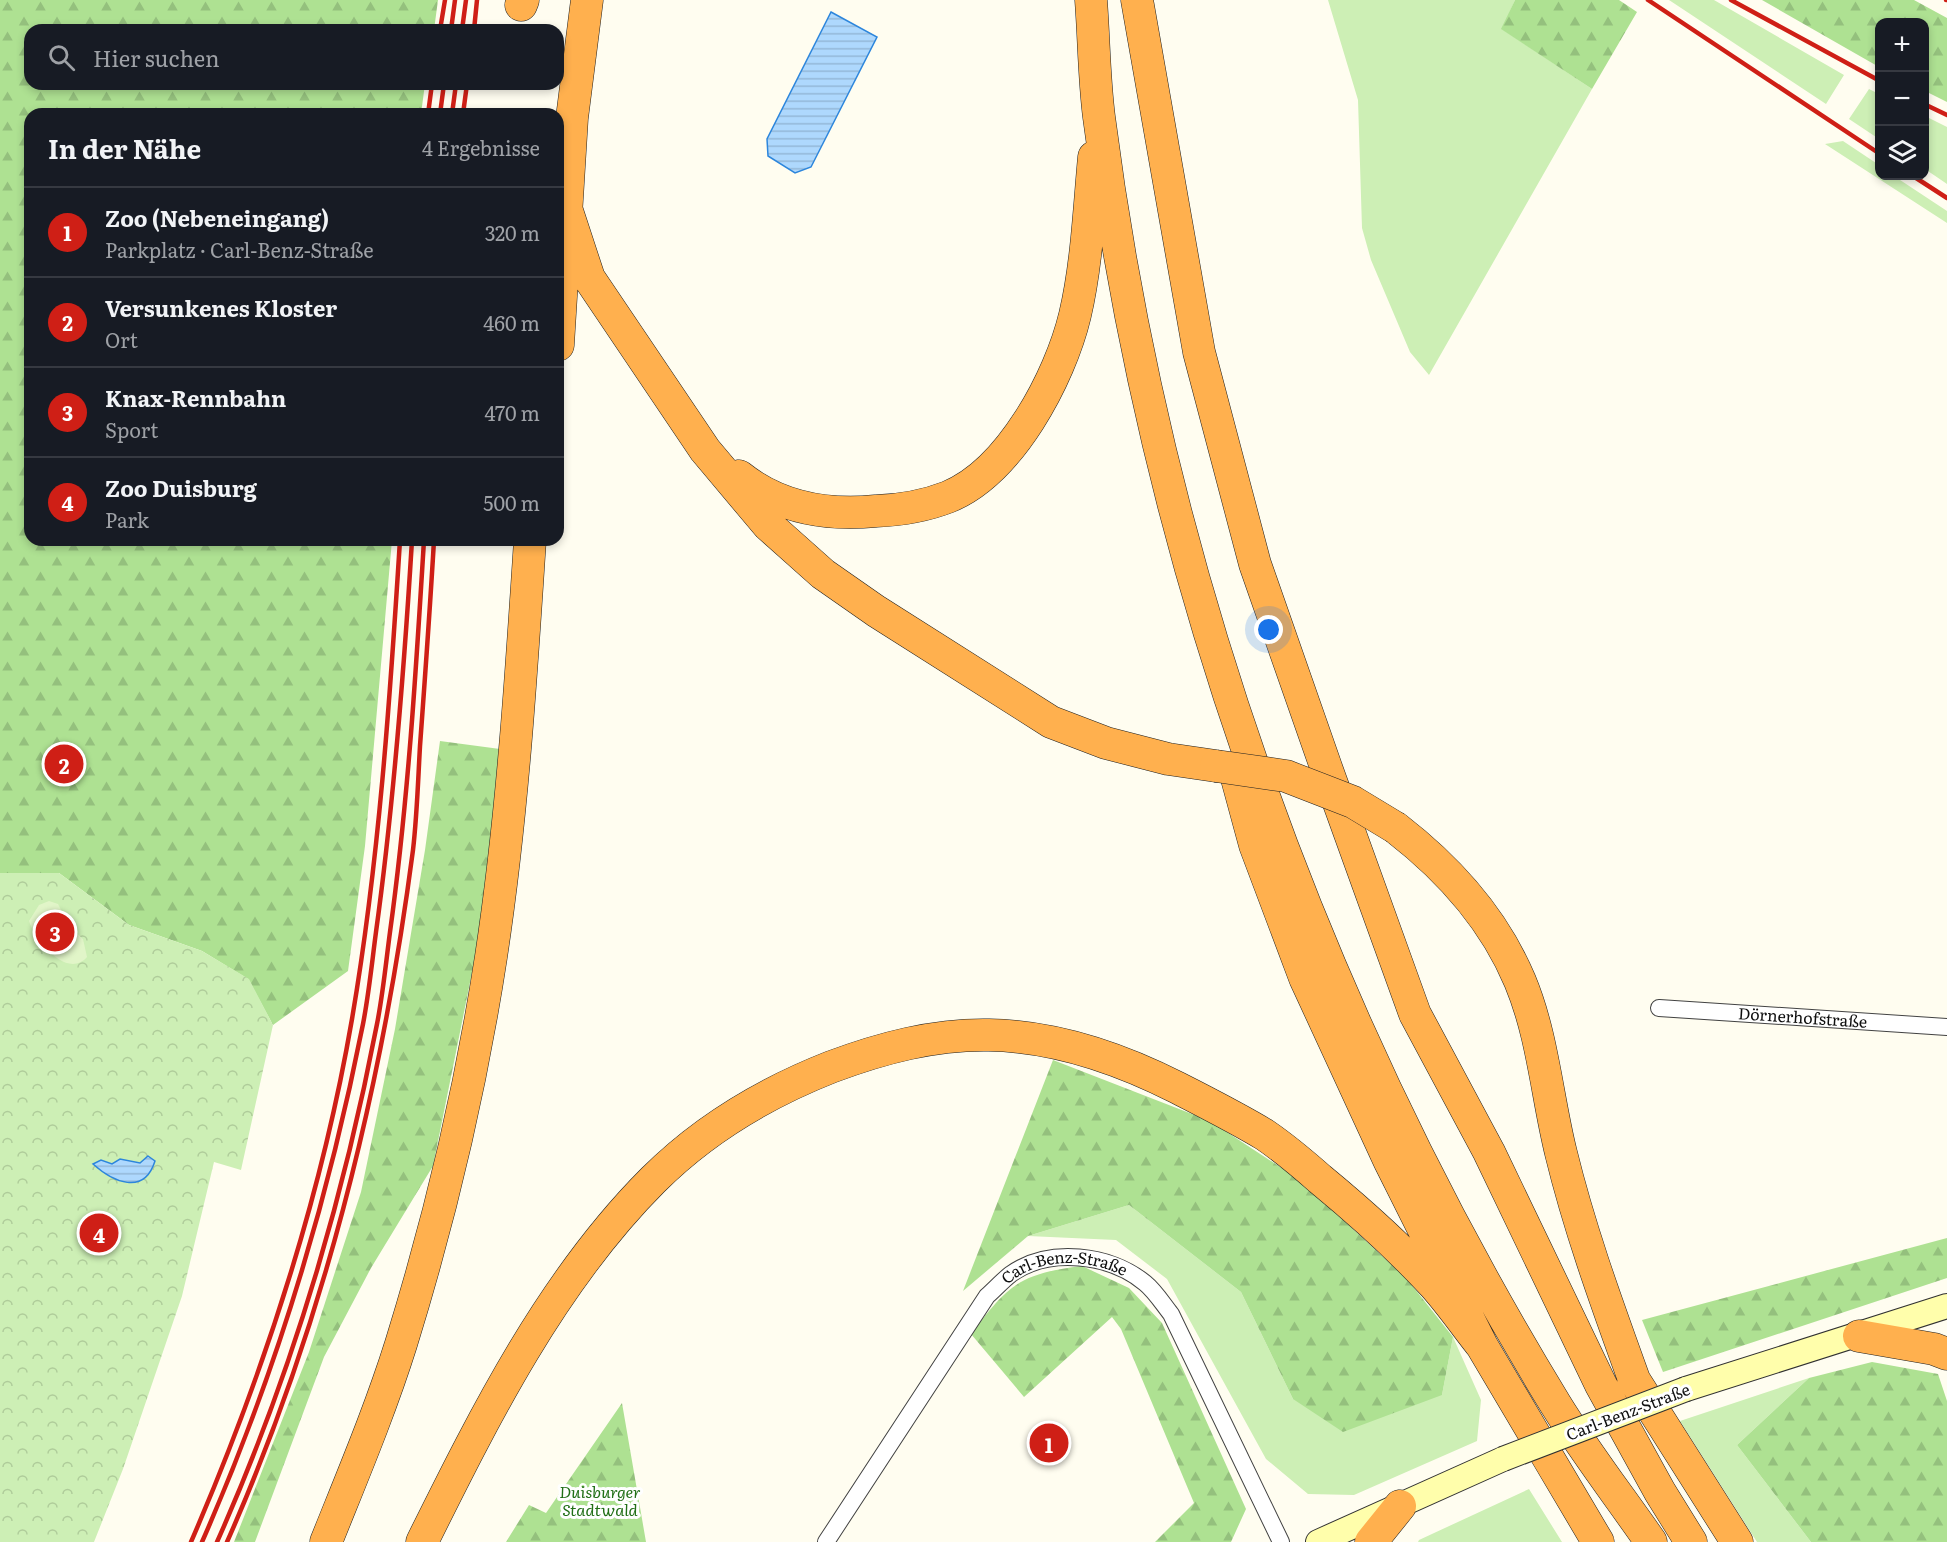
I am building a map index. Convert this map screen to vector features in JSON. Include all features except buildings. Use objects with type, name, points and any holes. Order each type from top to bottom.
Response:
[{"type":"highway","points":[[563,24],[566,0]]},
{"type":"highway","points":[[564,256],[572,118],[587,0]]},
{"type":"highway","points":[[1091,0],[1099,114],[1130,308],[1157,439],[1190,566],[1244,746],[1326,954],[1401,1122],[1482,1278],[1558,1408],[1651,1542]]},
{"type":"highway","points":[[1137,0],[1199,352],[1255,564],[1415,1014],[1489,1152],[1601,1385],[1660,1492],[1691,1542]]},
{"type":"highway","points":[[553,108],[554,90]]},
{"type":"highway","points":[[773,513],[873,512],[918,506],[949,497],[981,478],[999,460],[1024,426],[1050,383],[1075,316],[1099,114]]},
{"type":"highway","points":[[567,211],[589,278],[678,404],[723,473],[773,513],[823,574],[867,605],[1051,722],[1169,765],[1216,766],[1286,776],[1353,802],[1396,828],[1430,854],[1464,890],[1496,935],[1520,982],[1536,1034],[1561,1154],[1598,1279],[1635,1382]]},
{"type":"highway","points":[[326,1542],[401,1344],[466,1093],[491,956],[507,822],[520,687],[530,546]]},
{"type":"highway","points":[[347,1542],[376,1472],[457,1220],[482,1101],[507,957],[523,828],[537,697],[546,546]]},
{"type":"highway","points":[[1190,566],[1201,646],[1256,845],[1301,967],[1389,1160],[1482,1346],[1598,1542]]},
{"type":"highway","points":[[422,1542],[469,1448],[554,1304],[599,1241],[653,1181],[693,1145],[771,1094],[843,1062],[912,1042],[990,1035],[1045,1040],[1110,1057],[1209,1104],[1266,1136],[1349,1203],[1437,1288],[1482,1346]]},
{"type":"highway","points":[[1489,1152],[1563,1262],[1635,1382],[1737,1542]]},
{"type":"highway","points":[[1859,1336],[1934,1349],[1947,1354]]},
{"type":"highway","points":[[1371,1542],[1400,1506]]},
{"type":"main road","name":"Carl-Benz-Straße","points":[[1318,1542],[1503,1460],[1686,1389],[1859,1336],[1947,1306]]},
{"type":"street","name":"Dörnerhofstraße","points":[[1659,1008],[1947,1027]]},
{"type":"street","name":"Carl-Benz-Straße","points":[[826,1542],[956,1340],[987,1296],[1012,1273],[1040,1261],[1074,1256],[1117,1266],[1145,1283],[1171,1314],[1281,1542]]},
{"type":"green space","points":[[0,0],[438,0],[435,24],[24,24],[24,90],[424,90],[422,108],[24,108],[24,546],[391,546],[365,846],[348,971],[273,1025],[248,979],[202,951],[129,925],[59,873],[0,873]]},
{"type":"green space","points":[[1328,0],[1515,0],[1502,29],[1592,89],[1429,375],[1410,352],[1371,260],[1362,228],[1358,100]]},
{"type":"green space","points":[[1515,0],[1619,0],[1637,12],[1592,89],[1501,29]]},
{"type":"green space","points":[[1669,0],[1714,0],[1844,75],[1826,104]]},
{"type":"green space","points":[[1762,0],[1914,0],[1947,18],[1947,102],[1929,93],[1929,18],[1875,18],[1875,65]]},
{"type":"green space","points":[[1869,89],[1875,92],[1875,136],[1849,119]]},
{"type":"green space","points":[[1929,118],[1947,127],[1947,184],[1929,172]]},
{"type":"green space","points":[[1843,141],[1875,162],[1875,176],[1825,144]]},
{"type":"green space","points":[[1881,180],[1900,180],[1947,211],[1947,223]]},
{"type":"green space","points":[[440,741],[500,749],[481,928],[433,1166],[371,1268],[324,1357],[255,1542],[234,1542],[309,1352],[361,1192],[395,1029],[425,850]]},
{"type":"green space","points":[[0,873],[59,873],[129,925],[202,951],[249,979],[273,1025],[241,1170],[214,1162],[182,1296],[123,1469],[94,1542],[0,1542]]},
{"type":"green space","points":[[49,901],[58,904],[69,926],[83,939],[87,957],[79,963],[70,964],[61,961],[45,947],[32,929],[29,921],[39,905]]},
{"type":"green space","points":[[1053,1060],[1210,1121],[1300,1180],[1407,1279],[1453,1337],[1442,1395],[1343,1432],[1293,1399],[1241,1292],[1129,1205],[1028,1236],[963,1291]]},
{"type":"green space","points":[[1129,1205],[1241,1292],[1293,1399],[1442,1395],[1453,1337],[1481,1400],[1477,1441],[1354,1495],[1308,1494],[1266,1459],[1167,1279],[1116,1240],[1028,1236]]},
{"type":"green space","points":[[1947,1238],[1947,1278],[1663,1372],[1642,1320]]},
{"type":"green space","points":[[1082,1266],[1129,1288],[1162,1323],[1246,1509],[1231,1542],[1155,1542],[1194,1503],[1121,1329],[1112,1317],[1024,1397],[971,1334],[995,1304],[1017,1285],[1043,1273]]},
{"type":"green space","points":[[1872,1362],[1938,1374],[1947,1401],[1947,1542],[1811,1542],[1737,1445],[1809,1378]]},
{"type":"green space","points":[[1809,1378],[1737,1445],[1811,1542],[1757,1542],[1680,1421]]},
{"type":"green space","name":"Duisburger Stadtwald","points":[[622,1403],[646,1542],[506,1542],[529,1505],[546,1513]]},
{"type":"green space","points":[[1529,1489],[1562,1542],[1418,1542],[1419,1540]]},
{"type":"water","points":[[831,12],[877,37],[811,167],[795,173],[768,156],[767,139]]},
{"type":"water","points":[[148,1156],[155,1161],[150,1172],[136,1182],[119,1180],[93,1164],[101,1160],[112,1164],[120,1159],[140,1163]]},
{"type":"railway","points":[[441,24],[445,0]]},
{"type":"railway","points":[[452,24],[455,0]]},
{"type":"railway","points":[[463,24],[466,0]]},
{"type":"railway","points":[[475,24],[477,0]]},
{"type":"railway","points":[[1648,0],[1875,151]]},
{"type":"railway","points":[[1731,0],[1875,78]]},
{"type":"railway","points":[[429,108],[431,90]]},
{"type":"railway","points":[[441,108],[443,90]]},
{"type":"railway","points":[[453,108],[455,90]]},
{"type":"railway","points":[[464,108],[466,90]]},
{"type":"railway","points":[[1929,106],[1947,115]]},
{"type":"railway","points":[[1919,180],[1947,198]]},
{"type":"railway","points":[[191,1542],[242,1415],[287,1285],[324,1153],[339,1086],[361,960],[376,840],[388,720],[400,546]]},
{"type":"railway","points":[[202,1542],[253,1416],[297,1287],[333,1156],[363,1024],[393,785],[412,546]]},
{"type":"railway","points":[[217,1542],[268,1417],[312,1288],[348,1157],[377,1024],[407,785],[424,546]]},
{"type":"railway","points":[[227,1542],[262,1459],[293,1375],[345,1203],[366,1115],[400,939],[414,837],[434,546]]},
{"type":"place","name":"Versunkenes Kloster","points":[[64,764]]},
{"type":"place","name":"Knax-Rennbahn","points":[[55,932]]},
{"type":"place","name":"Zoo Duisburg","points":[[99,1233]]},
{"type":"place","name":"Zoo (Nebeneingang)","points":[[1049,1443]]}]
